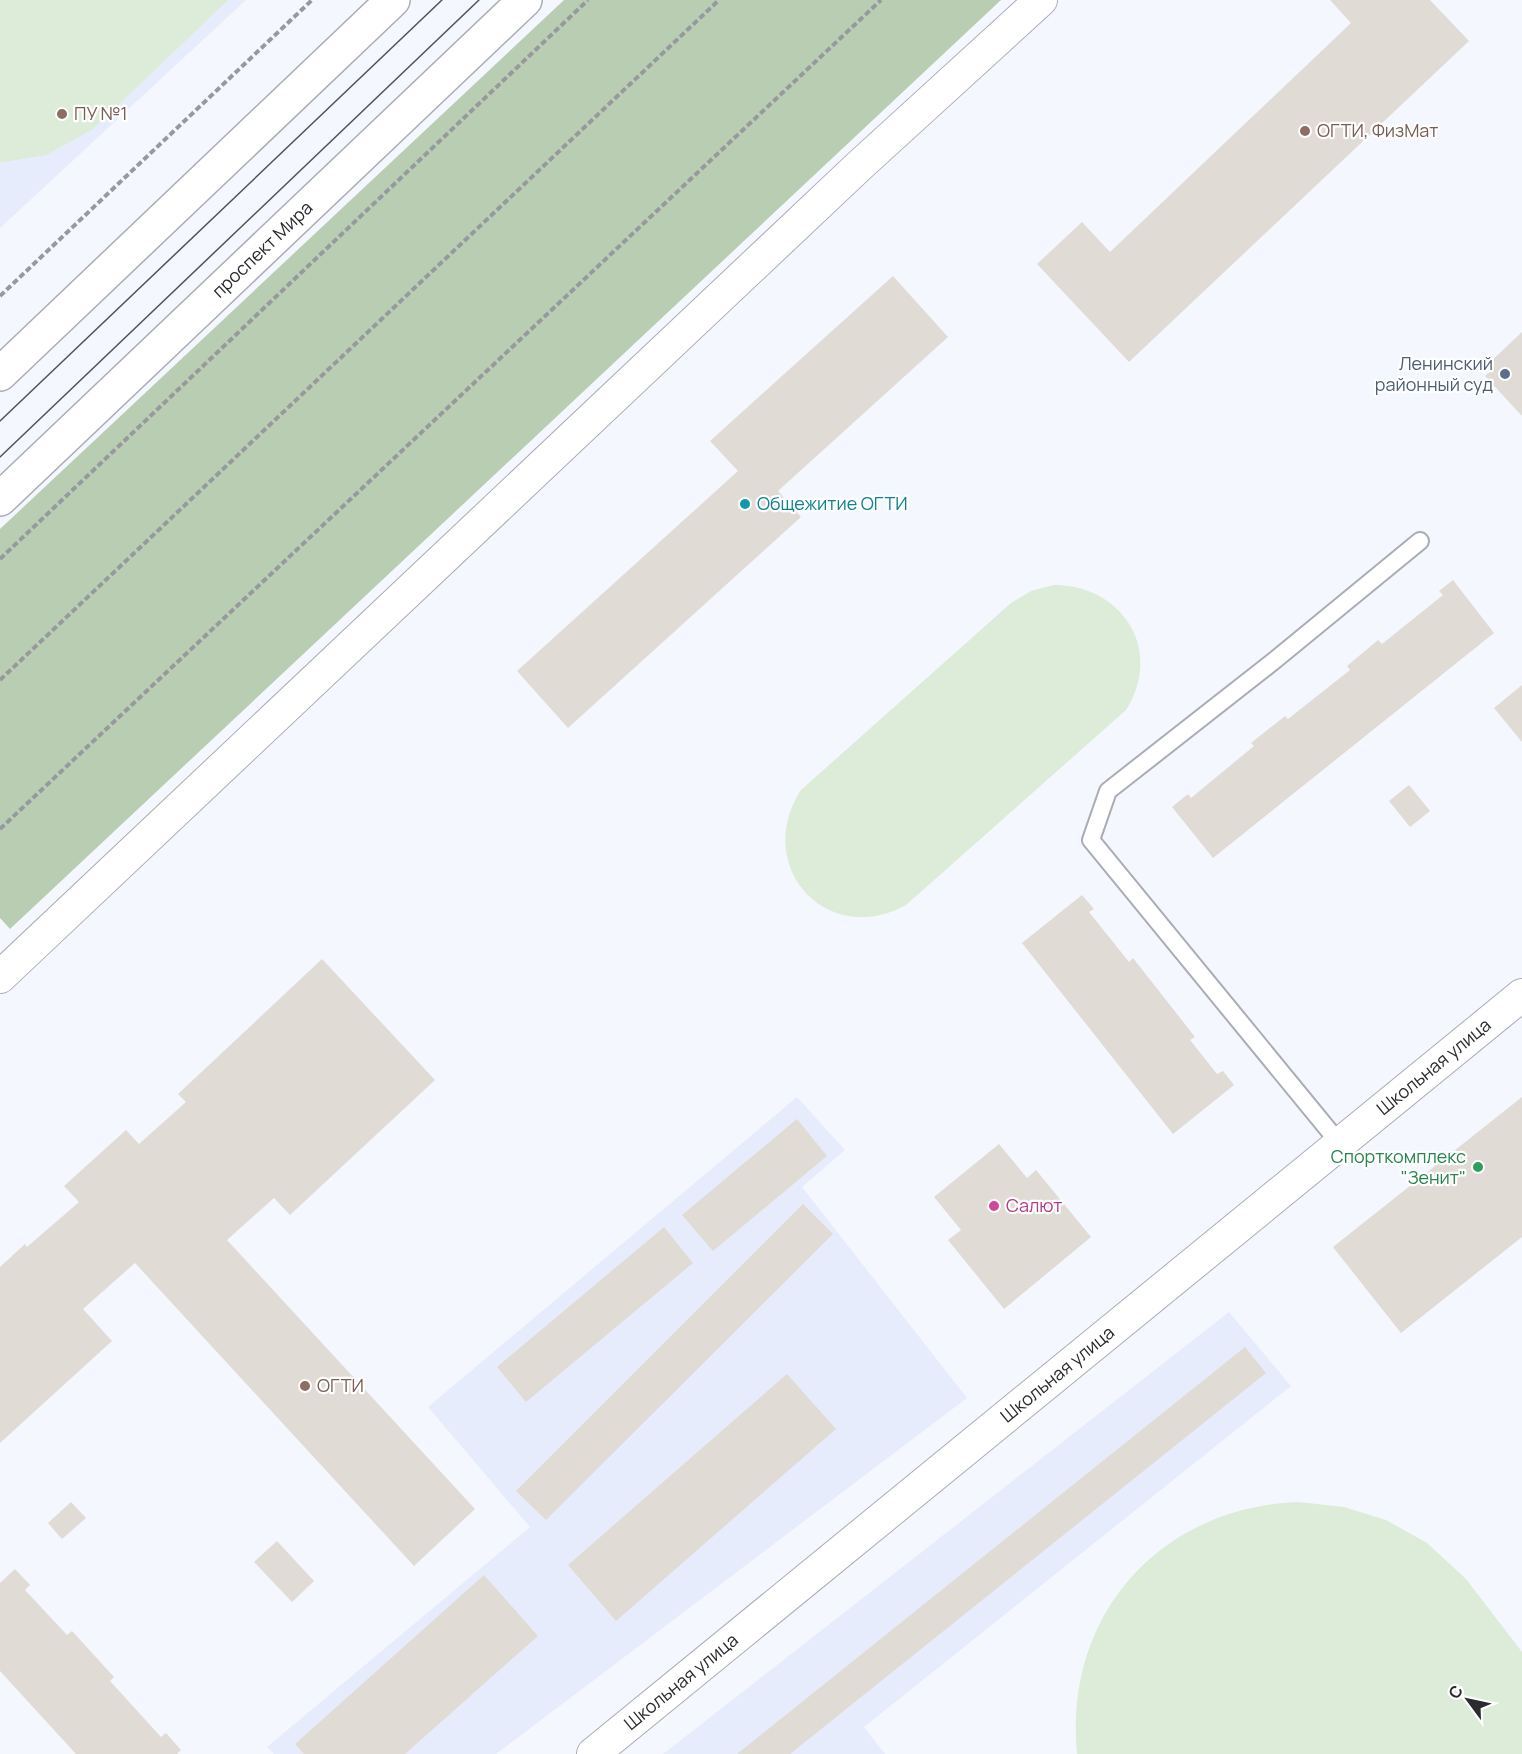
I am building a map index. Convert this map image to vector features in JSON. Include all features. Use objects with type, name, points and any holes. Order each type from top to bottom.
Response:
[{"type":"main road","points":[[0,374],[393,0]]},
{"type":"main road","name":"проспект Мира","points":[[0,499],[525,0]]},
{"type":"street","points":[[0,977],[858,167],[1041,0]]},
{"type":"street","name":"Школьная улица","points":[[593,1754],[1522,995]]},
{"type":"lane","points":[[1340,1144],[1091,840],[1108,792],[1275,660],[1420,541]]},
{"type":"path","points":[[0,296],[312,0]]},
{"type":"path","points":[[0,559],[588,0]]},
{"type":"path","points":[[0,680],[719,0]]},
{"type":"path","points":[[0,829],[881,0]]},
{"type":"shaded area","name":"ПУ №1","points":[[0,0],[246,0],[0,228]]},
{"type":"shaded area","points":[[797,1097],[845,1150],[802,1187],[967,1398],[496,1754],[274,1754],[267,1747],[530,1527],[428,1407]]},
{"type":"shaded area","points":[[1229,1312],[1291,1386],[864,1727],[885,1754],[663,1754]]},
{"type":"green space","name":"ПУ №1","points":[[0,0],[228,0],[93,129],[46,155],[0,162]]},
{"type":"green space","points":[[564,0],[1001,0],[10,929],[0,918],[0,529]]},
{"type":"green space","points":[[1054,585],[1078,588],[1099,596],[1117,609],[1130,625],[1138,644],[1140,665],[1137,687],[1126,710],[906,905],[877,916],[849,916],[825,908],[805,892],[792,871],[785,846],[788,818],[801,790],[1011,603],[1031,591]]},
{"type":"green space","points":[[1298,1502],[1344,1507],[1386,1520],[1427,1543],[1466,1579],[1522,1652],[1522,1754],[1077,1754],[1077,1704],[1086,1657],[1104,1615],[1130,1578],[1164,1548],[1203,1524],[1248,1509]]},
{"type":"building","name":"ОГТИ, ФизМат","points":[[1330,0],[1430,0],[1469,41],[1129,362],[1037,264],[1082,222],[1110,252],[1351,23]]},
{"type":"building","name":"Общежитие ОГТИ","points":[[893,276],[948,337],[778,491],[801,517],[568,728],[517,671],[738,471],[710,441]]},
{"type":"building","name":"Ленинский районный суд","points":[[1522,332],[1522,416],[1485,376],[1491,371],[1486,366]]},
{"type":"building","points":[[1453,580],[1494,633],[1213,858],[1172,807],[1188,794],[1191,798],[1254,746],[1251,743],[1285,716],[1288,719],[1350,670],[1347,666],[1378,640],[1382,644],[1443,595],[1439,591]]},
{"type":"building","points":[[1522,685],[1522,742],[1494,708]]},
{"type":"building","points":[[1409,785],[1430,811],[1410,827],[1389,801]]},
{"type":"building","points":[[1082,895],[1094,909],[1089,912],[1129,962],[1133,958],[1195,1037],[1190,1040],[1217,1074],[1223,1071],[1234,1085],[1173,1134],[1022,943]]},
{"type":"building","points":[[322,959],[435,1080],[290,1215],[274,1198],[227,1240],[475,1509],[414,1566],[135,1263],[83,1309],[112,1341],[0,1443],[0,1267],[25,1244],[27,1247],[79,1202],[64,1186],[126,1130],[139,1144],[186,1102],[178,1094]]},
{"type":"building","name":"Спорткомплекс \"Зенит\"","points":[[1522,1097],[1522,1237],[1401,1333],[1333,1247]]},
{"type":"building","points":[[797,1119],[827,1156],[713,1251],[682,1215]]},
{"type":"building","points":[[999,1144],[1027,1178],[1036,1170],[1091,1237],[1004,1309],[948,1240],[961,1230],[934,1197]]},
{"type":"building","points":[[803,1204],[833,1234],[546,1520],[516,1491]]},
{"type":"building","points":[[664,1227],[693,1263],[526,1402],[497,1367]]},
{"type":"building","points":[[1245,1347],[1266,1373],[790,1754],[737,1754]]},
{"type":"building","points":[[787,1374],[836,1429],[616,1621],[568,1565]]},
{"type":"building","points":[[71,1502],[86,1518],[62,1539],[48,1523]]},
{"type":"building","points":[[277,1541],[314,1581],[292,1602],[254,1562]]},
{"type":"building","points":[[15,1569],[30,1585],[25,1590],[67,1635],[72,1631],[114,1677],[110,1681],[161,1737],[166,1733],[181,1750],[177,1754],[76,1754],[0,1671],[0,1583]]},
{"type":"building","points":[[484,1575],[538,1636],[405,1754],[304,1754],[295,1744]]},
{"type":"tram line","points":[[0,421],[442,0]]},
{"type":"tram line","points":[[0,457],[479,0]]},
{"type":"place","name":"ПУ №1","points":[[62,114]]},
{"type":"place","name":"ОГТИ, ФизМат","points":[[1305,131]]},
{"type":"place","name":"Ленинский районный суд","points":[[1505,374]]},
{"type":"place","name":"Общежитие ОГТИ","points":[[745,504]]},
{"type":"place","name":"Спорткомплекс \"Зенит\"","points":[[1478,1167]]},
{"type":"place","name":"Салют","points":[[994,1206]]},
{"type":"place","name":"ОГТИ","points":[[305,1386]]}]
